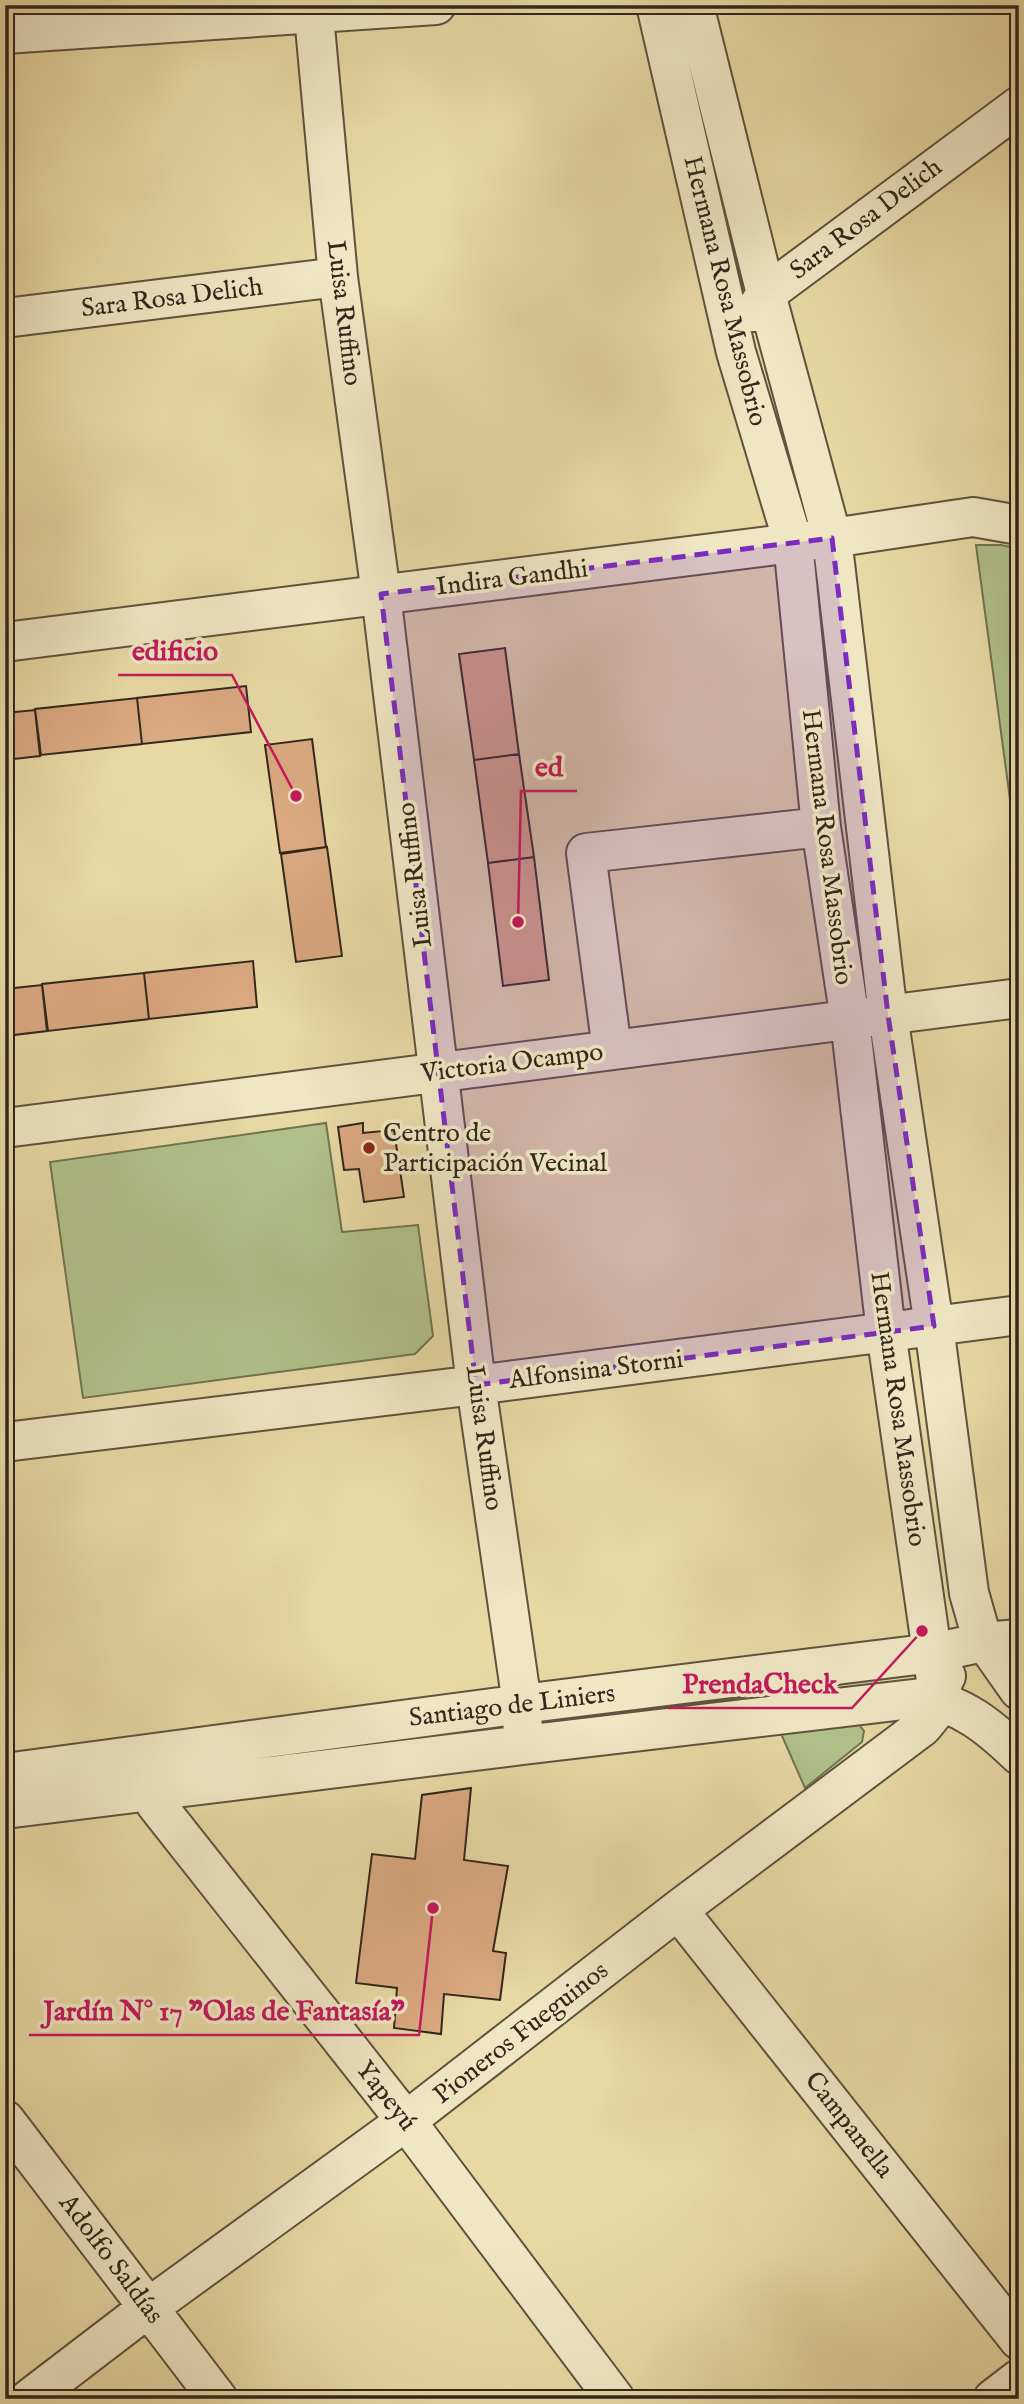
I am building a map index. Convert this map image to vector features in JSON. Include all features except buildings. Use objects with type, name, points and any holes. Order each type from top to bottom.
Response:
[{"type":"street","points":[[5,34],[313,9],[436,5]]},
{"type":"street","name":"Hermana Rosa Massobrio","points":[[656,5],[736,352],[793,542],[821,827],[849,1020],[886,1332],[939,1700]]},
{"type":"street","name":"Hermana Rosa Massobrio","points":[[694,5],[766,294],[832,538],[888,1014],[934,1326],[969,1593],[1001,1640]]},
{"type":"street","name":"Luisa Ruffino","points":[[313,9],[338,277],[382,594],[476,1385],[522,1704],[523,1745]]},
{"type":"street","name":"Sara Rosa Delich","points":[[736,352],[747,321],[766,294],[1019,106]]},
{"type":"street","name":"Sara Rosa Delich","points":[[5,318],[338,277]]},
{"type":"street","name":"Indira Gandhi","points":[[5,642],[832,538],[973,517],[1019,525]]},
{"type":"street","points":[[611,1050],[586,853],[821,827]]},
{"type":"street","name":"Victoria Ocampo","points":[[5,1128],[1019,998]]},
{"type":"street","name":"Alfonsina Storni","points":[[5,1442],[1019,1315]]},
{"type":"street","points":[[1001,1640],[993,1653],[1019,1690]]},
{"type":"street","name":"Santiago de Liniers","points":[[5,1809],[151,1774],[522,1704],[933,1653],[1001,1640]]},
{"type":"street","name":"Pioneros Fueguinos","points":[[29,2399],[148,2308],[407,2121],[678,1910],[922,1727],[939,1700],[943,1681],[962,1656],[1001,1640]]},
{"type":"street","name":"Santiago de Liniers","points":[[5,1773],[151,1774],[523,1745],[921,1698],[939,1700]]},
{"type":"street","points":[[939,1700],[960,1708],[979,1720],[1019,1755]]},
{"type":"street","points":[[857,1705],[873,1706],[882,1713],[888,1726],[888,1742],[881,1759]]},
{"type":"street","name":"Yapeyú","points":[[151,1774],[155,1803],[407,2121],[615,2399]]},
{"type":"street","name":"Campanella","points":[[678,1910],[1019,2340]]},
{"type":"street","name":"Adolfo Saldías","points":[[5,2120],[218,2399]]},
{"type":"street","points":[[993,2399],[1019,2379]]},
{"type":"highlighted area","points":[[832,538],[888,1015],[934,1326],[476,1385],[381,594]]},
{"type":"green space","points":[[976,545],[1001,545],[1019,549],[1019,867]]},
{"type":"green space","points":[[326,1123],[342,1232],[418,1225],[433,1336],[415,1354],[83,1398],[50,1162]]},
{"type":"green space","points":[[857,1722],[864,1731],[862,1742],[805,1788],[779,1729]]},
{"type":"place","name":"edificio","points":[[296,796]]},
{"type":"place","name":"ed","points":[[518,922]]},
{"type":"place","name":"Centro de Participación Vecinal","points":[[369,1148]]},
{"type":"place","name":"PrendaCheck","points":[[922,1631]]},
{"type":"place","name":"Jardín N° 17 \"Olas de Fantasía\"","points":[[433,1908]]}]
